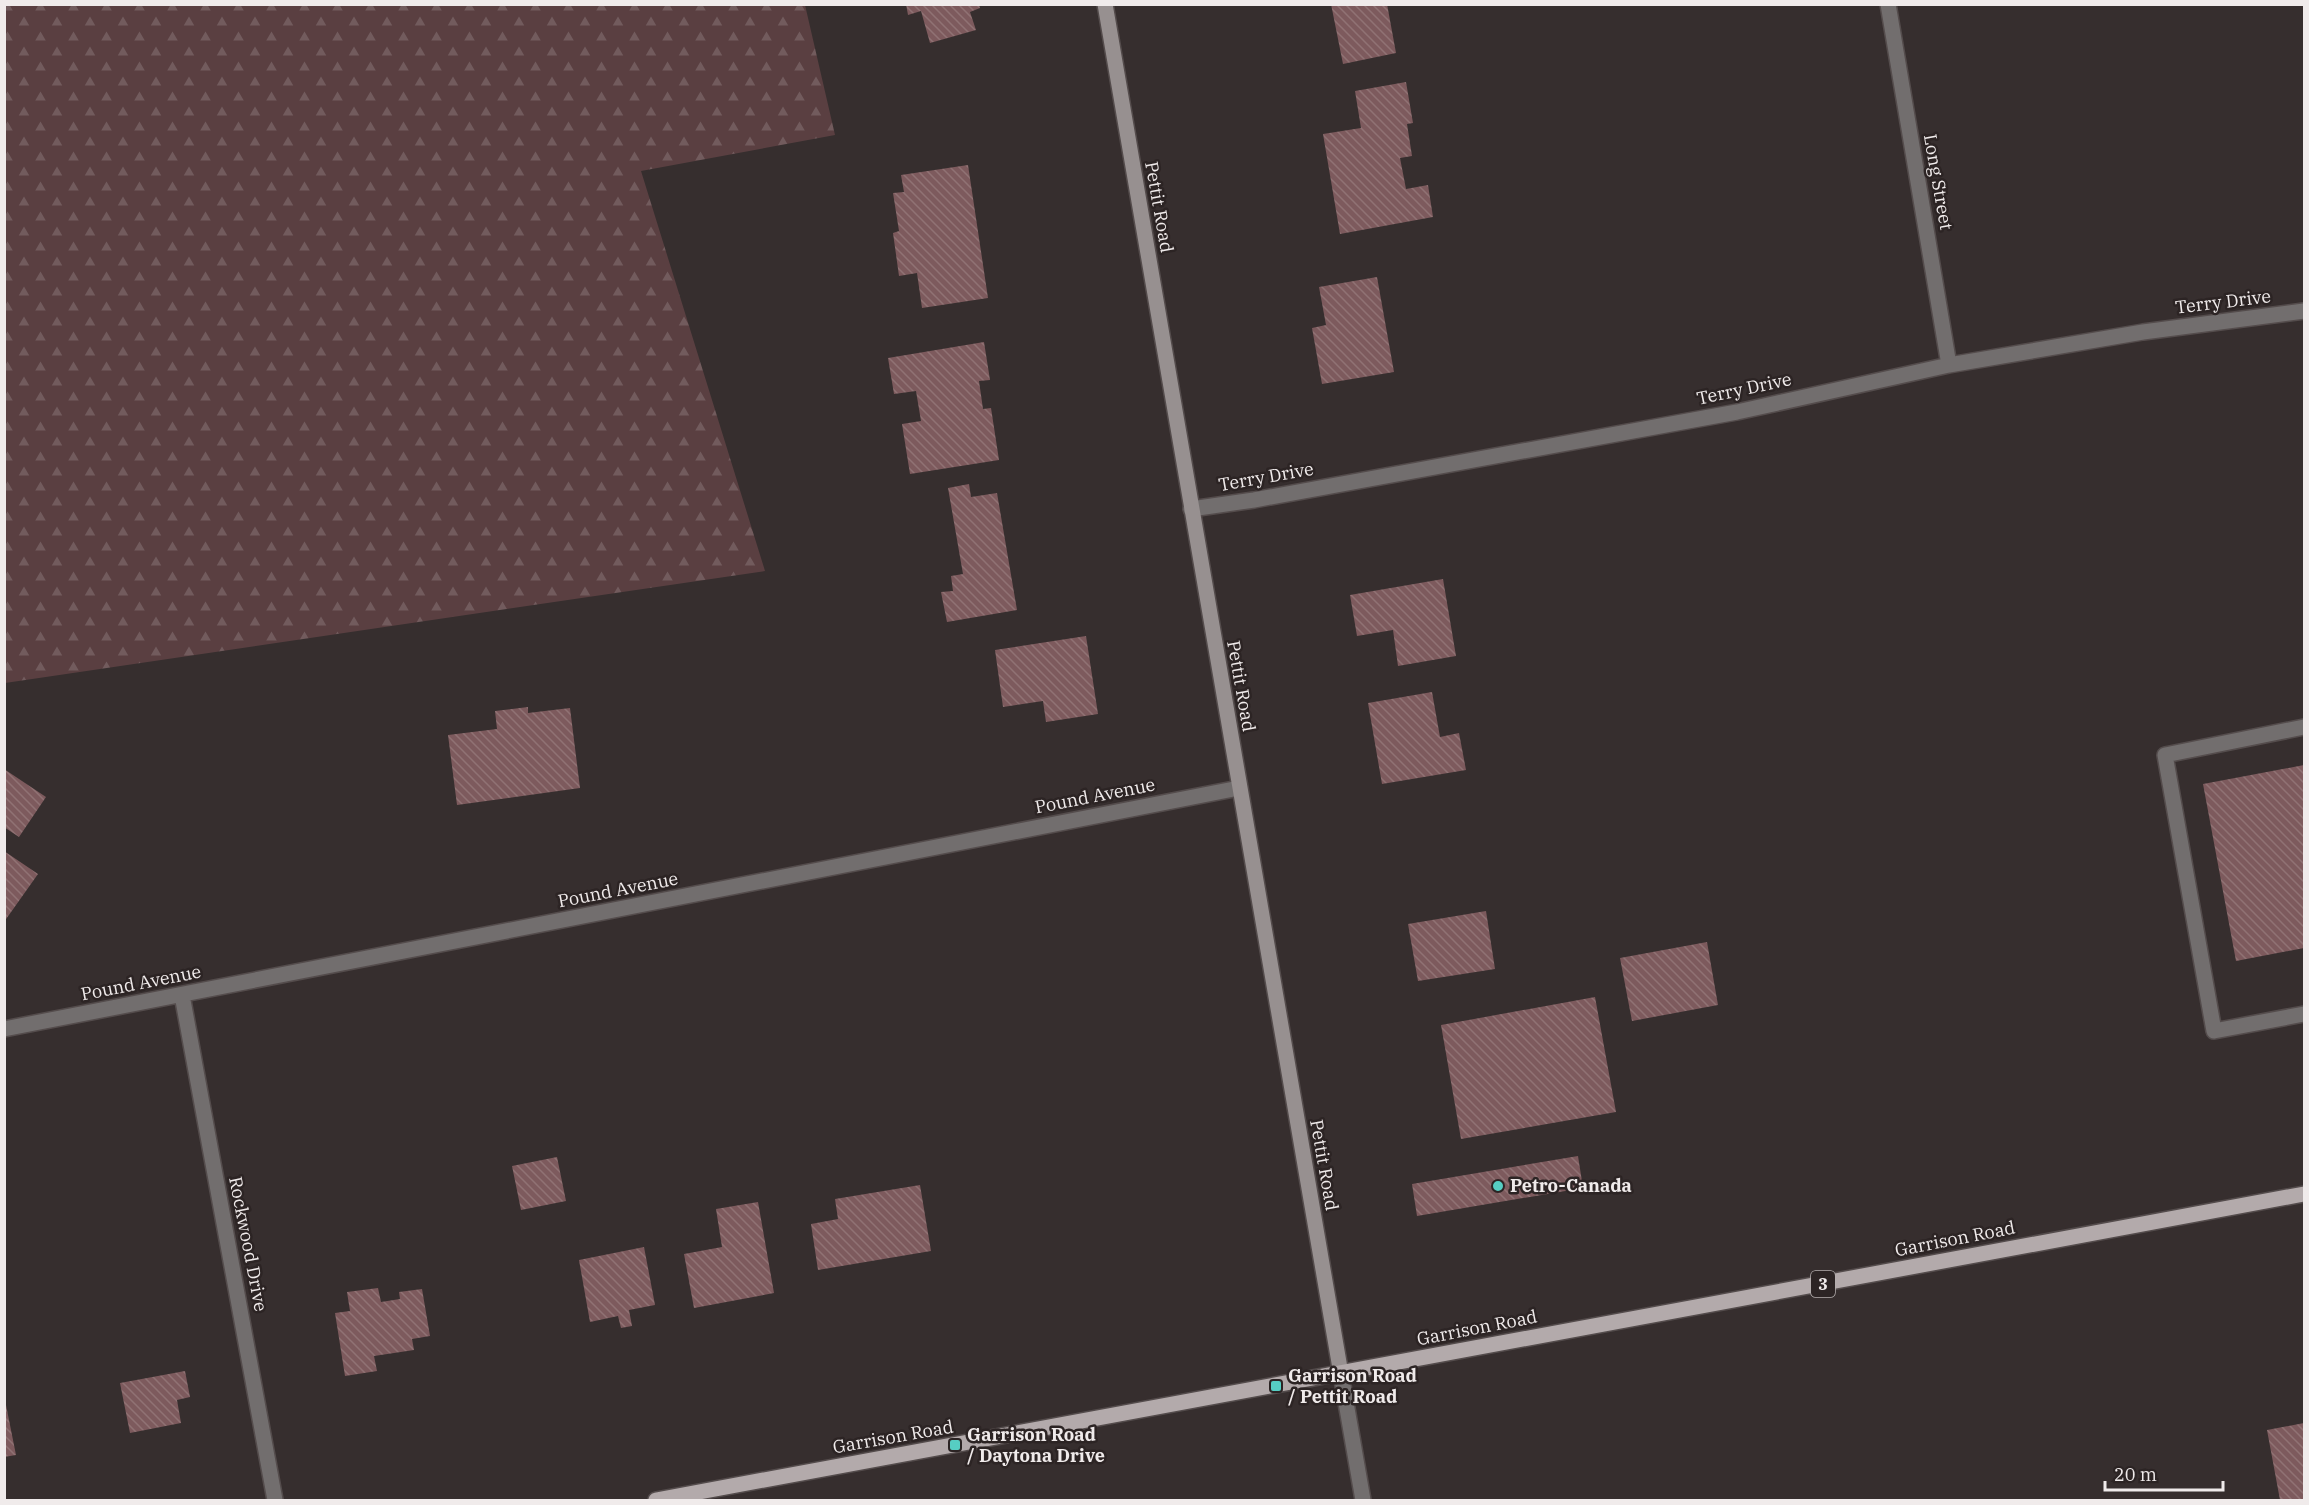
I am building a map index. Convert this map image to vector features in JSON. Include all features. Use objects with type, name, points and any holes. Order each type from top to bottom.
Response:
[{"type":"main road","name":"Garrison Road","points":[[656,1500],[2304,1194]]},
{"type":"street","name":"Pettit Road","points":[[1105,4],[1341,1374]]},
{"type":"street","name":"Long Street","points":[[1888,4],[1949,365]]},
{"type":"street","name":"Terry Drive","points":[[1191,509],[1254,500],[1737,412],[1949,365],[2143,332],[2304,311]]},
{"type":"street","points":[[2304,727],[2165,755],[2214,1031],[2304,1014]]},
{"type":"street","name":"Pound Avenue","points":[[4,1029],[1239,788]]},
{"type":"street","name":"Rockwood Drive","points":[[182,995],[275,1500]]},
{"type":"street","points":[[1341,1374],[1363,1500]]},
{"type":"green space","points":[[4,5],[805,5],[835,135],[641,171],[765,571],[5,683]]},
{"type":"building","points":[[906,4],[979,4],[980,8],[970,12],[976,30],[930,43],[921,11],[908,15]]},
{"type":"building","points":[[1331,4],[1387,4],[1396,53],[1343,64]]},
{"type":"building","points":[[1406,82],[1413,123],[1407,124],[1412,156],[1400,158],[1406,189],[1428,185],[1433,217],[1340,234],[1323,134],[1361,128],[1355,91]]},
{"type":"building","points":[[968,165],[988,298],[922,308],[917,273],[899,276],[893,233],[899,231],[893,193],[904,192],[901,175]]},
{"type":"building","points":[[1377,277],[1394,372],[1322,384],[1312,328],[1326,325],[1319,287]]},
{"type":"building","points":[[984,342],[990,380],[979,381],[983,409],[991,408],[999,460],[910,474],[902,424],[921,421],[916,391],[894,394],[888,358]]},
{"type":"building","points":[[969,484],[971,497],[997,493],[1017,610],[947,622],[941,592],[953,591],[951,576],[963,574],[948,488]]},
{"type":"building","points":[[1443,579],[1456,656],[1398,666],[1393,630],[1357,636],[1350,595]]},
{"type":"building","points":[[1086,636],[1098,714],[1046,722],[1043,701],[1003,707],[995,650]]},
{"type":"building","points":[[1432,692],[1440,737],[1459,733],[1466,770],[1382,784],[1368,703]]},
{"type":"building","points":[[528,707],[528,713],[570,708],[580,788],[457,805],[448,735],[497,729],[495,711]]},
{"type":"building","points":[[2304,765],[2304,948],[2236,961],[2203,784]]},
{"type":"building","points":[[4,769],[46,797],[19,837],[4,827]]},
{"type":"building","points":[[4,851],[38,874],[4,922]]},
{"type":"building","points":[[1486,911],[1495,969],[1418,981],[1408,924]]},
{"type":"building","points":[[1707,942],[1718,1005],[1632,1021],[1620,958]]},
{"type":"building","points":[[1595,997],[1616,1112],[1461,1139],[1441,1025]]},
{"type":"building","name":"Petro-Canada","points":[[1578,1156],[1583,1188],[1417,1216],[1412,1184]]},
{"type":"building","points":[[557,1157],[566,1201],[521,1210],[512,1166]]},
{"type":"building","points":[[920,1185],[931,1251],[818,1270],[811,1224],[838,1219],[835,1199]]},
{"type":"building","points":[[758,1202],[774,1293],[694,1308],[684,1254],[722,1247],[716,1209]]},
{"type":"building","points":[[644,1247],[655,1305],[629,1310],[632,1326],[621,1328],[618,1316],[590,1322],[579,1260]]},
{"type":"building","points":[[378,1288],[381,1302],[400,1299],[399,1292],[422,1289],[430,1336],[412,1339],[414,1350],[374,1356],[377,1371],[345,1376],[335,1313],[350,1311],[347,1292]]},
{"type":"building","points":[[185,1371],[190,1397],[177,1400],[181,1423],[130,1433],[120,1383]]},
{"type":"building","points":[[4,1395],[16,1455],[4,1457]]},
{"type":"building","points":[[2304,1423],[2304,1500],[2280,1500],[2267,1430]]},
{"type":"place","name":"Petro-Canada","points":[[1498,1186]]},
{"type":"place","name":"Garrison Road / Pettit Road","points":[[1276,1386]]},
{"type":"place","name":"Garrison Road / Daytona Drive","points":[[955,1445]]}]
